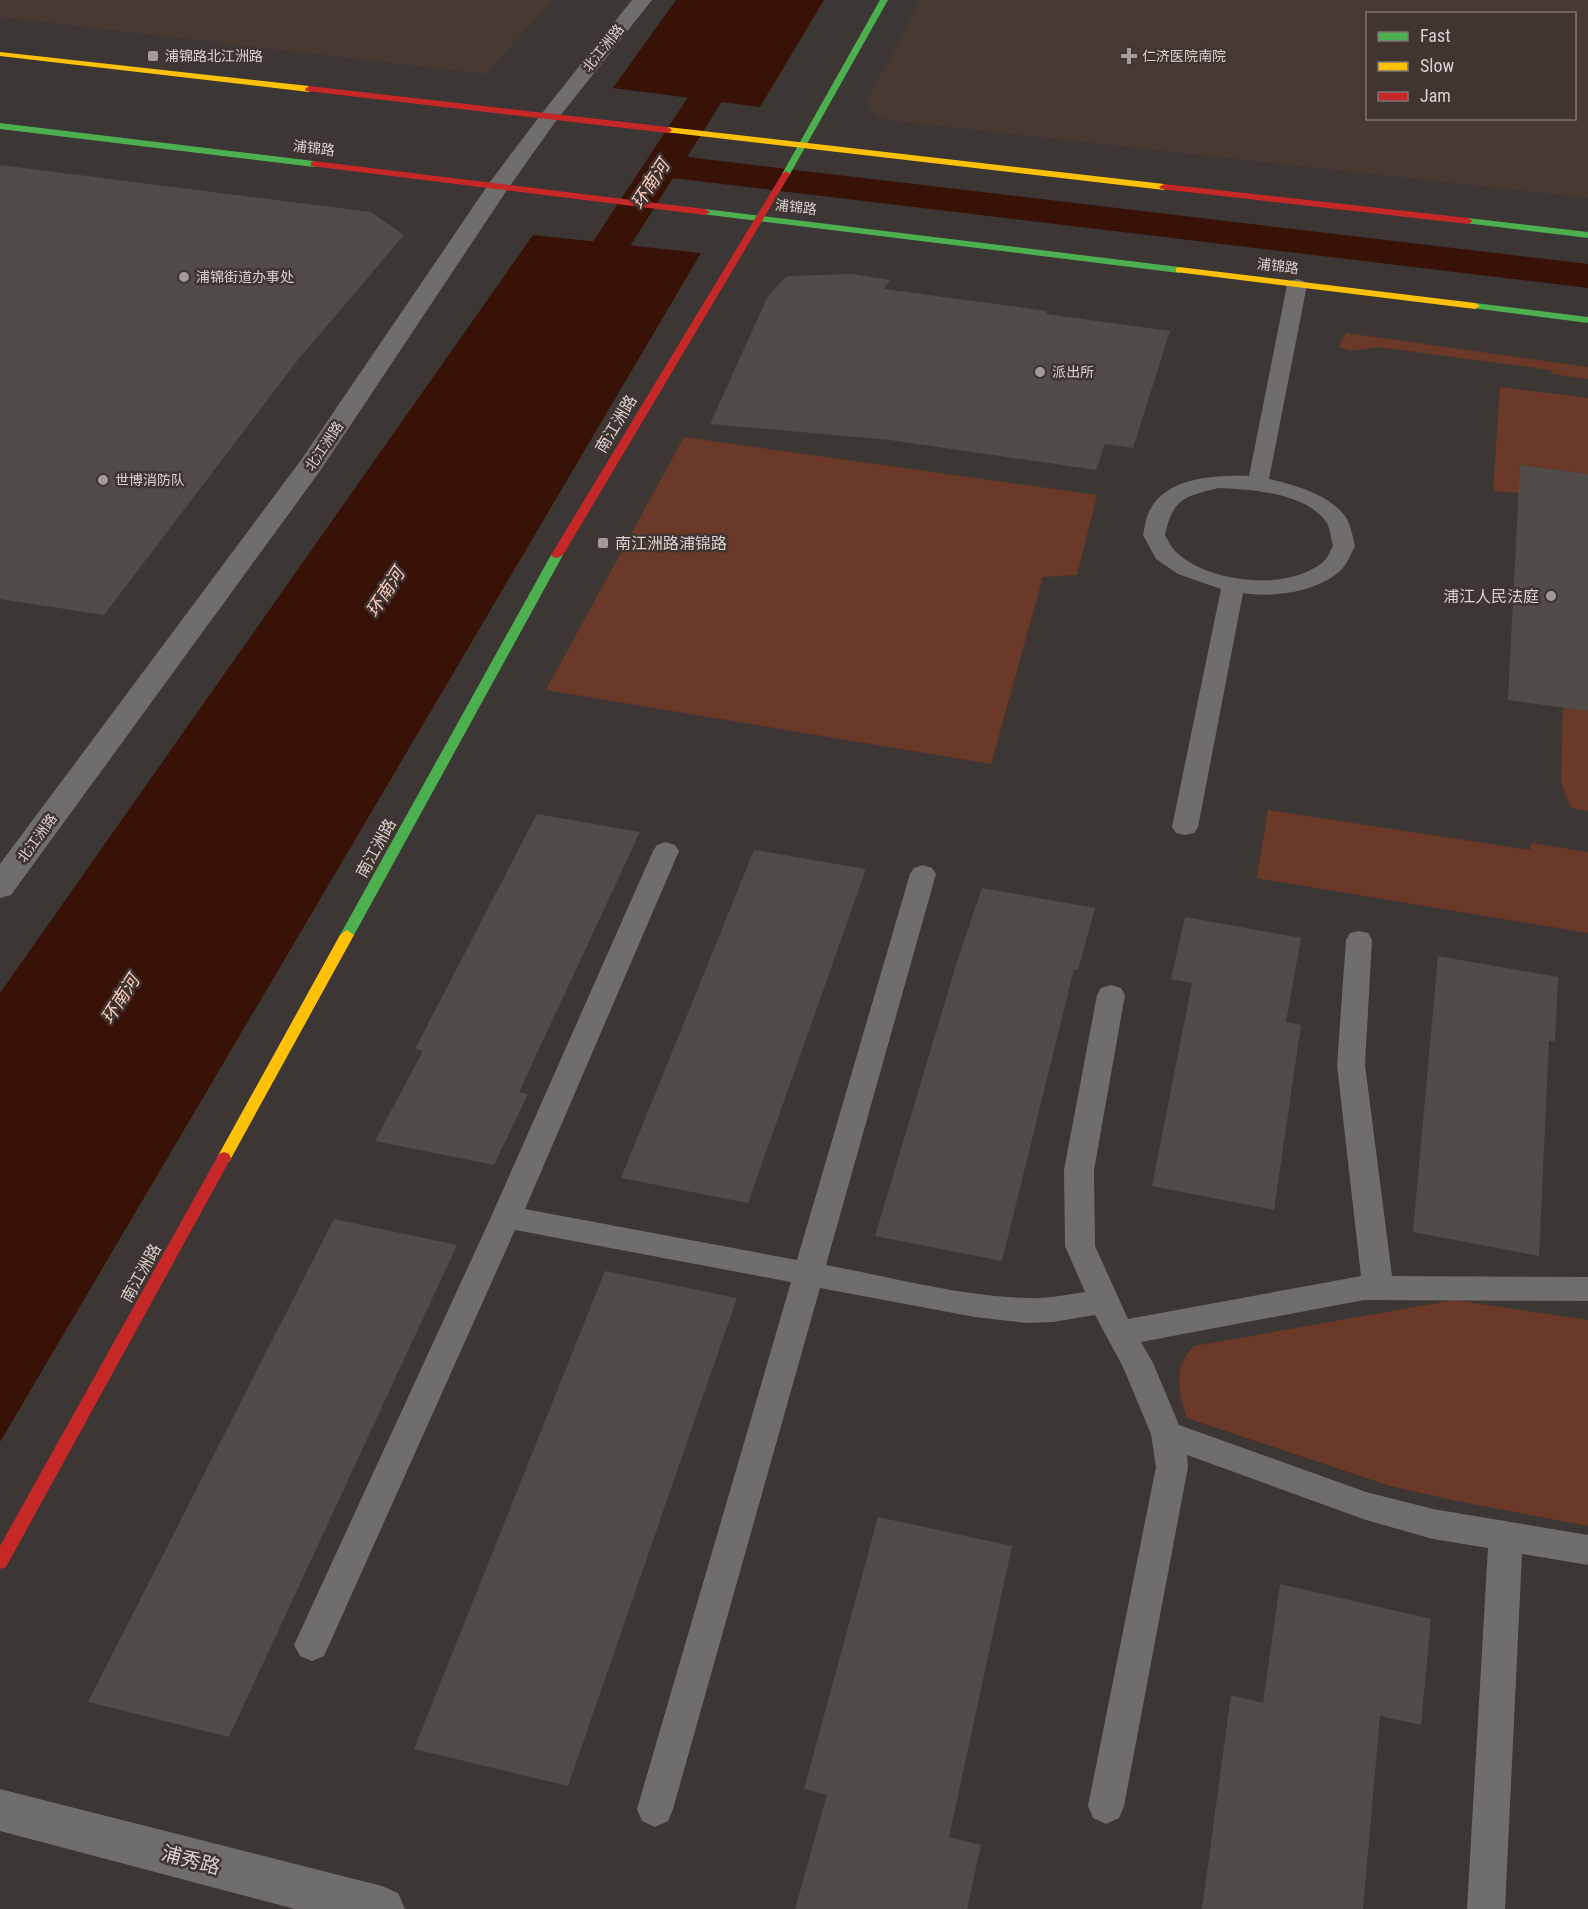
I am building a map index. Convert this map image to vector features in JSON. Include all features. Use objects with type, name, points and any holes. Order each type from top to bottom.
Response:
[{"type":"main road","name":"南江洲路","points":[[0,1562],[566,538],[761,219],[884,0]]},
{"type":"main road","points":[[0,54],[750,140],[799,152],[1588,235]]},
{"type":"main road","name":"浦锦路","points":[[0,126],[1588,320]]},
{"type":"street","name":"北江洲路","points":[[0,887],[311,465],[498,187],[549,117],[642,0]]},
{"type":"street","name":"浦秀路","points":[[0,1810],[381,1909]]},
{"type":"lane","points":[[1258,483],[1297,285]]},
{"type":"lane","points":[[1218,482],[1258,483],[1289,490],[1319,505],[1337,521],[1344,546],[1333,566],[1314,579],[1295,585],[1264,589],[1223,585],[1192,574],[1166,555],[1156,541],[1154,521],[1164,504],[1186,490],[1218,482]]},
{"type":"lane","points":[[1185,827],[1233,585]]},
{"type":"lane","points":[[312,1645],[506,1217],[666,851]]},
{"type":"lane","points":[[655,1809],[923,874]]},
{"type":"lane","points":[[1359,940],[1351,1065],[1378,1287]]},
{"type":"lane","points":[[1106,1806],[1166,1508],[1172,1467],[1167,1434],[1137,1363],[1119,1333],[1080,1246],[1079,1170],[1111,995]]},
{"type":"lane","points":[[506,1217],[810,1272],[975,1305],[1026,1311],[1053,1310],[1105,1301]]},
{"type":"lane","points":[[1119,1333],[1364,1288],[1588,1289]]},
{"type":"lane","points":[[1167,1434],[1366,1506],[1433,1524],[1588,1550]]},
{"type":"lane","points":[[1486,1909],[1506,1536]]},
{"type":"shaded area","points":[[0,0],[553,0],[485,74],[0,17]]},
{"type":"shaded area","name":"仁济医院南院","points":[[921,0],[1588,0],[1588,198],[895,121],[875,115],[869,107],[868,99]]},
{"type":"shaded area","points":[[1346,333],[1588,367],[1588,379],[1552,374],[1551,370],[1378,347],[1352,351],[1339,347]]},
{"type":"shaded area","points":[[1500,387],[1588,398],[1588,474],[1520,465],[1519,493],[1493,491]]},
{"type":"shaded area","points":[[684,437],[1097,495],[1077,575],[1043,577],[991,764],[546,690]]},
{"type":"shaded area","points":[[1563,707],[1588,711],[1588,811],[1571,808],[1561,782]]},
{"type":"shaded area","points":[[1268,810],[1530,850],[1531,843],[1588,852],[1588,933],[1257,878]]},
{"type":"shaded area","points":[[1454,1300],[1588,1320],[1588,1526],[1390,1486],[1187,1418],[1179,1380],[1183,1363],[1194,1346]]},
{"type":"water","points":[[676,0],[824,0],[760,107],[613,88]]},
{"type":"water","points":[[533,235],[701,253],[0,1442],[0,993]]},
{"type":"building","points":[[0,165],[371,212],[404,235],[297,361],[104,615],[0,599]]},
{"type":"building","points":[[853,274],[890,280],[884,289],[1047,311],[1046,314],[1170,331],[1133,448],[1105,444],[1096,470],[890,440],[710,424],[768,296],[787,276]]},
{"type":"building","name":"浦江人民法庭","points":[[1520,465],[1588,474],[1588,711],[1508,700]]},
{"type":"building","points":[[537,814],[640,832],[519,1092],[528,1094],[494,1165],[375,1141],[423,1051],[415,1049]]},
{"type":"building","points":[[754,850],[866,869],[748,1203],[621,1178]]},
{"type":"building","points":[[982,888],[1095,908],[1078,970],[1074,969],[1002,1261],[875,1236],[956,965]]},
{"type":"building","points":[[1185,917],[1301,938],[1286,1022],[1301,1025],[1274,1210],[1152,1186],[1192,983],[1171,979]]},
{"type":"building","points":[[1438,956],[1558,977],[1555,1042],[1549,1041],[1539,1256],[1413,1232]]},
{"type":"building","points":[[334,1219],[457,1245],[229,1737],[88,1702]]},
{"type":"building","points":[[605,1271],[737,1298],[568,1786],[414,1749]]},
{"type":"building","points":[[878,1517],[1012,1546],[949,1837],[981,1845],[967,1909],[795,1909],[827,1795],[804,1789]]},
{"type":"building","points":[[1280,1584],[1431,1619],[1421,1725],[1380,1716],[1363,1909],[1202,1909],[1231,1695],[1263,1703]]},
{"type":"waterway","name":"环南河","points":[[663,165],[769,0]]},
{"type":"waterway","name":"环南河","points":[[569,310],[663,165]]},
{"type":"waterway","points":[[663,165],[1588,276]]},
{"type":"traffic: fast","points":[[786,174],[884,0]]},
{"type":"traffic: fast","points":[[0,126],[314,164]]},
{"type":"traffic: fast","points":[[705,212],[1179,270]]},
{"type":"traffic: fast","points":[[1468,221],[1588,235]]},
{"type":"traffic: fast","points":[[1475,306],[1588,320]]},
{"type":"traffic: fast","points":[[347,935],[557,555]]},
{"type":"traffic: slow","points":[[0,54],[309,89]]},
{"type":"traffic: slow","points":[[668,130],[1164,187]]},
{"type":"traffic: slow","points":[[1179,270],[1475,306]]},
{"type":"traffic: slow","points":[[224,1158],[347,935]]},
{"type":"traffic: jam","points":[[309,89],[668,130]]},
{"type":"traffic: jam","points":[[314,164],[705,212]]},
{"type":"traffic: jam","points":[[557,555],[786,174]]},
{"type":"traffic: jam","points":[[1164,187],[1468,221]]},
{"type":"traffic: jam","points":[[0,1562],[224,1158]]},
{"type":"place","name":"浦锦路北江洲路","points":[[153,56]]},
{"type":"place","name":"仁济医院南院","points":[[1129,56]]},
{"type":"place","name":"浦锦街道办事处","points":[[184,277]]},
{"type":"place","name":"派出所","points":[[1040,372]]},
{"type":"place","name":"世博消防队","points":[[103,480]]},
{"type":"place","name":"南江洲路浦锦路","points":[[603,543]]},
{"type":"place","name":"浦江人民法庭","points":[[1551,596]]}]
